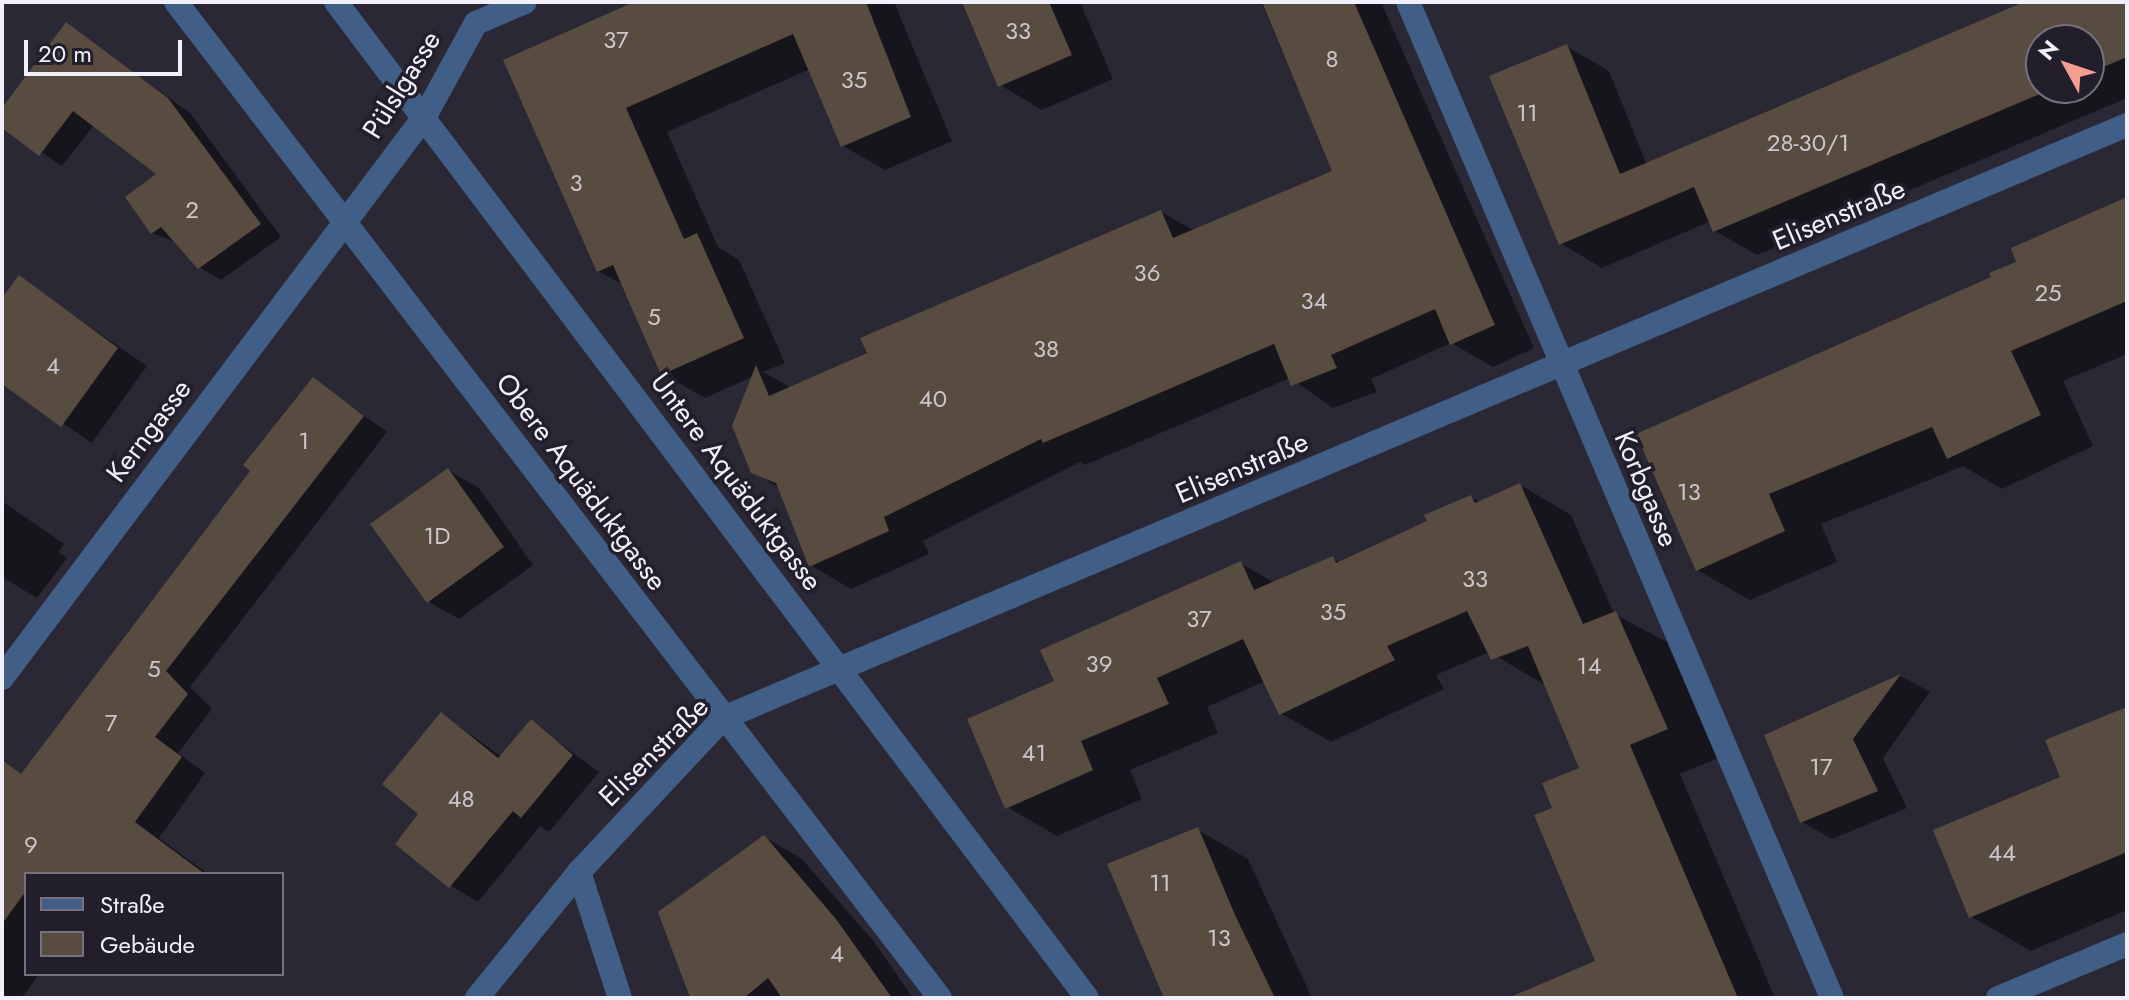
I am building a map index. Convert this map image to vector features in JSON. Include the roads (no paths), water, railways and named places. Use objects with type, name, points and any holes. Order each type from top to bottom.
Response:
[{"type":"street","name":"Obere Aquäduktgasse","points":[[176,2],[940,998]]},
{"type":"street","name":"Untere Aquäduktgasse","points":[[336,2],[425,116],[1087,998]]},
{"type":"street","name":"Pülslgasse","points":[[345,220],[425,116],[476,23],[525,2]]},
{"type":"street","name":"Korbgasse","points":[[1408,2],[1832,998]]},
{"type":"street","name":"Elisenstraße","points":[[477,998],[579,872],[723,718],[840,672],[2127,125]]},
{"type":"street","name":"Kerngasse","points":[[2,678],[345,220]]},
{"type":"street","points":[[579,872],[620,998]]},
{"type":"street","points":[[1998,998],[2127,944]]}]
